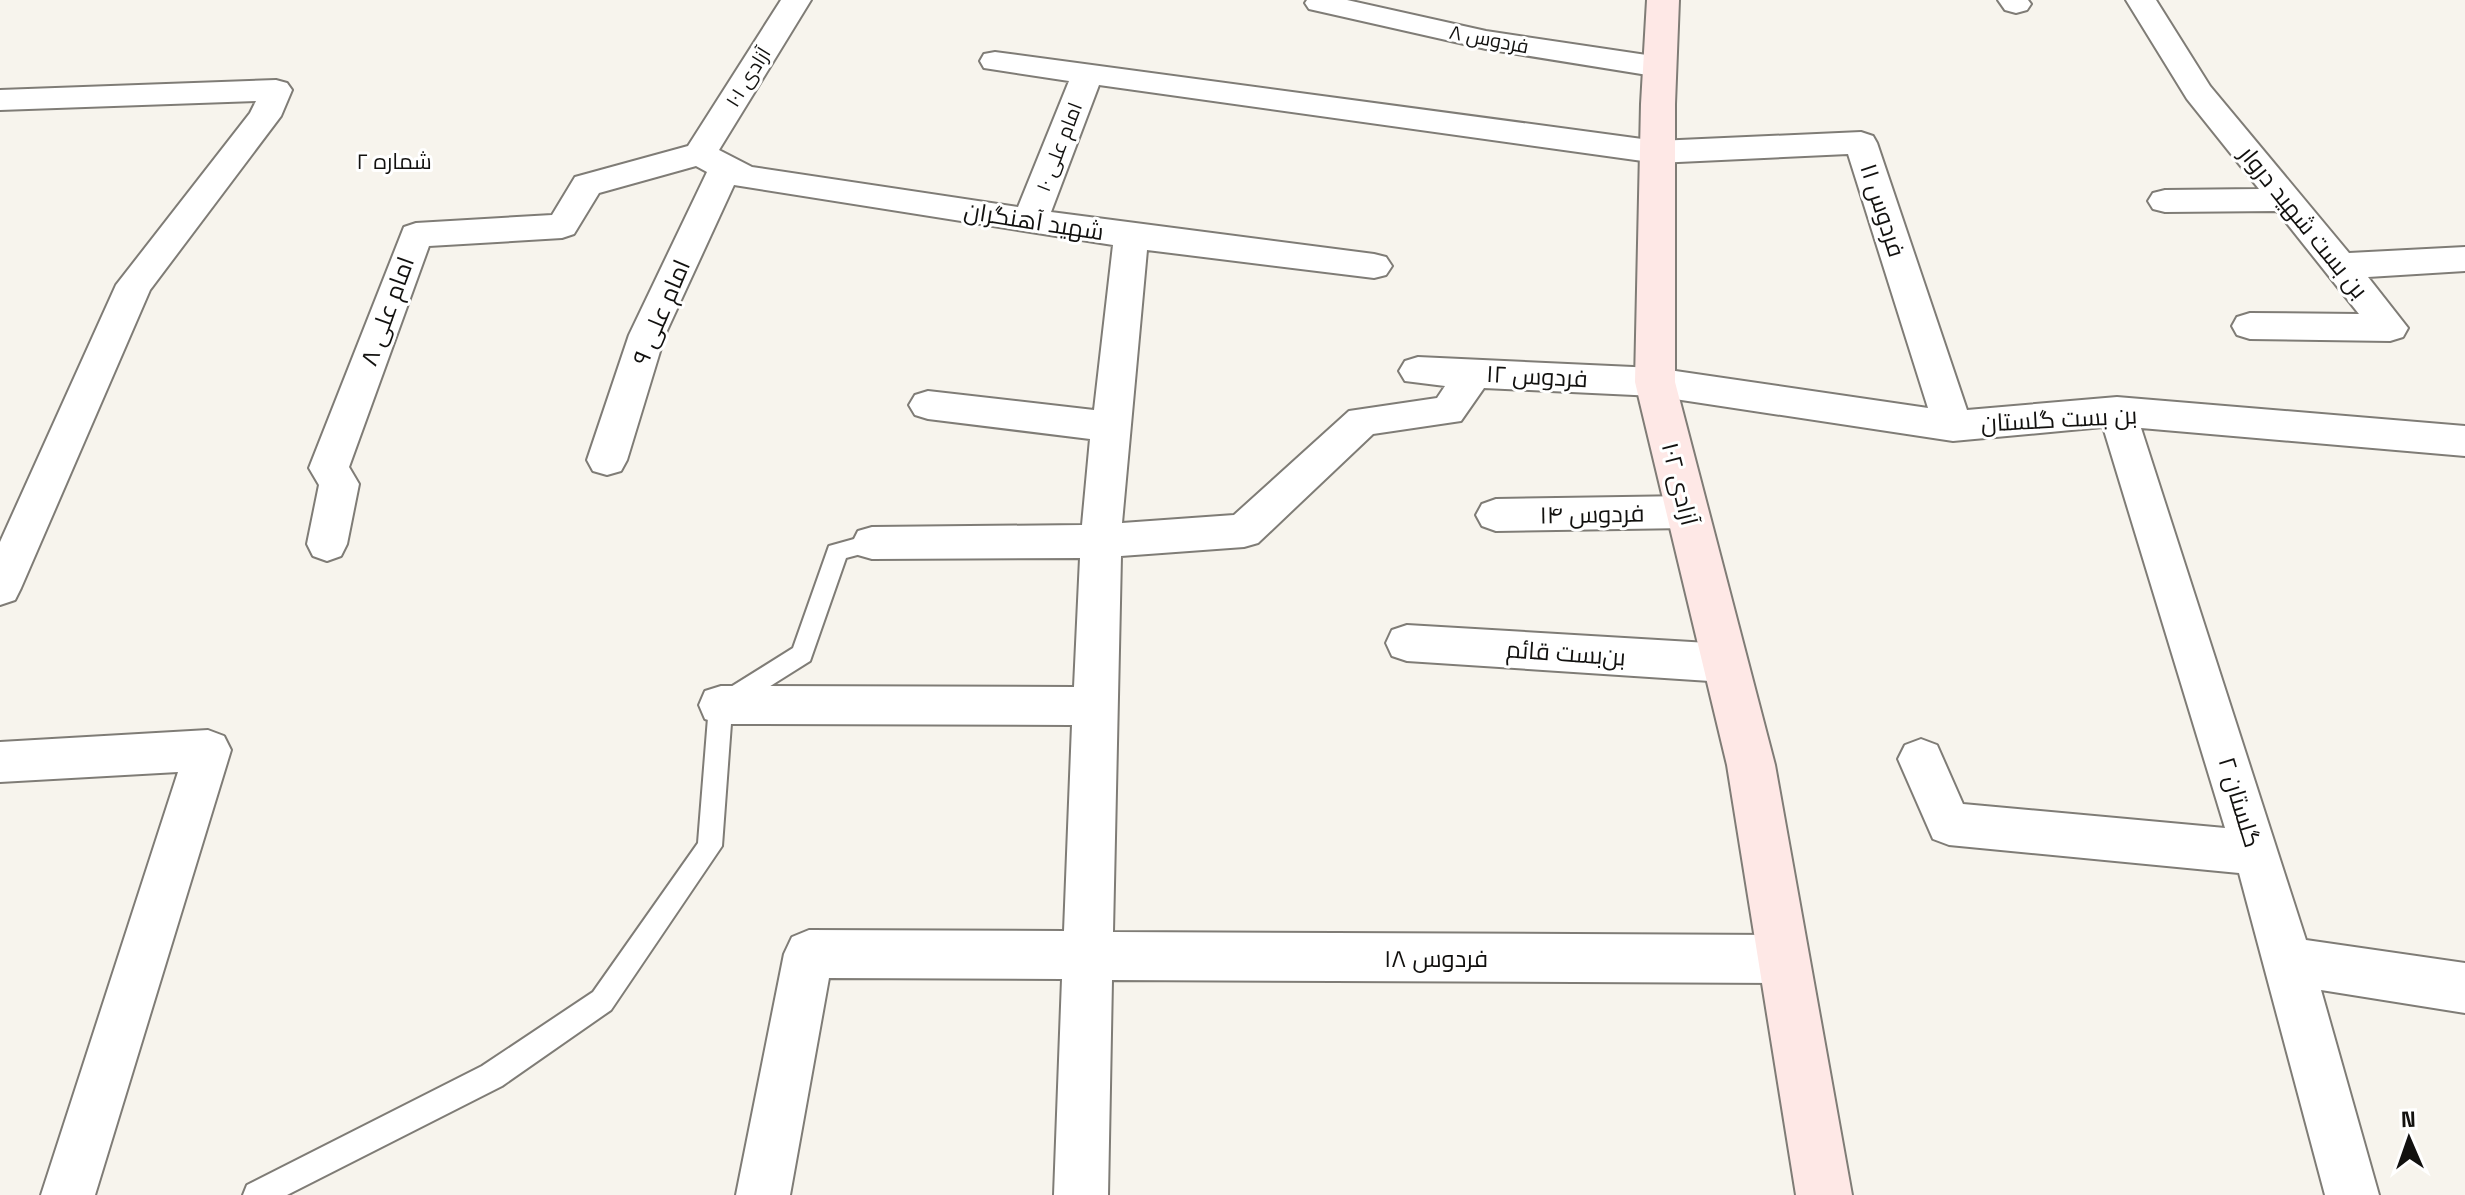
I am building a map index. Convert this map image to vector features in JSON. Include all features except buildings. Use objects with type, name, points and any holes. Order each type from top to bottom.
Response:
[{"type":"street","name":"آزادی ۱۰۱","points":[[713,160],[796,0]]},
{"type":"street","name":"آزادی ۱۰۲","points":[[1663,0],[1657,152],[1655,382],[1751,765],[1824,1195]]},
{"type":"street","name":"بن بست شهید دروار","points":[[2141,0],[2198,92],[2390,328],[2250,326]]},
{"type":"street","name":"فردوس ۸","points":[[1320,3],[1486,40],[1660,67]]},
{"type":"street","points":[[995,61],[1657,152]]},
{"type":"street","name":"امام علی ۱۰","points":[[1030,221],[1088,73]]},
{"type":"street","points":[[0,100],[276,90],[265,116],[134,285],[0,588]]},
{"type":"street","name":"فردوس ۱۱","points":[[1657,152],[1861,143],[1953,426]]},
{"type":"street","name":"شهید آهنگران","points":[[713,160],[744,177],[1131,236],[1374,266]]},
{"type":"street","name":"امام علی ۹","points":[[607,460],[647,335],[713,160]]},
{"type":"street","name":"امام علی ۸","points":[[327,544],[339,484],[329,468],[416,235],[562,226],[587,185],[713,160]]},
{"type":"street","points":[[2165,201],[2286,200]]},
{"type":"street","points":[[1081,1195],[1102,541],[1131,236]]},
{"type":"street","points":[[2339,266],[2465,259]]},
{"type":"street","name":"فردوس ۱۲","points":[[1418,371],[1655,382]]},
{"type":"street","points":[[872,543],[1102,541],[1244,531],[1363,421],[1448,411],[1475,372]]},
{"type":"street","name":"بن بست گلستان","points":[[1655,382],[1953,426],[2117,411],[2465,441]]},
{"type":"street","points":[[928,405],[1111,427]]},
{"type":"street","name":"گلستان ۲","points":[[2117,411],[2256,853],[2352,1195]]},
{"type":"street","name":"فردوس ۱۴","points":[[1496,515],[1688,512]]},
{"type":"street","name":"بن‌بست قائم","points":[[1407,643],[1725,663]]},
{"type":"street","points":[[721,705],[1095,706]]},
{"type":"street","points":[[0,762],[208,750],[68,1195]]},
{"type":"street","points":[[1921,759],[1949,824],[2256,853]]},
{"type":"street","name":"فردوس ۱۸","points":[[763,1195],[809,954],[1784,959]]},
{"type":"street","points":[[2288,961],[2465,988]]},
{"type":"lane","points":[[257,1195],[492,1076],[602,1001],[710,846],[721,705],[802,654],[837,552],[872,543]]},
{"type":"district","name":"شماره ۲","points":[[394,161]]}]
